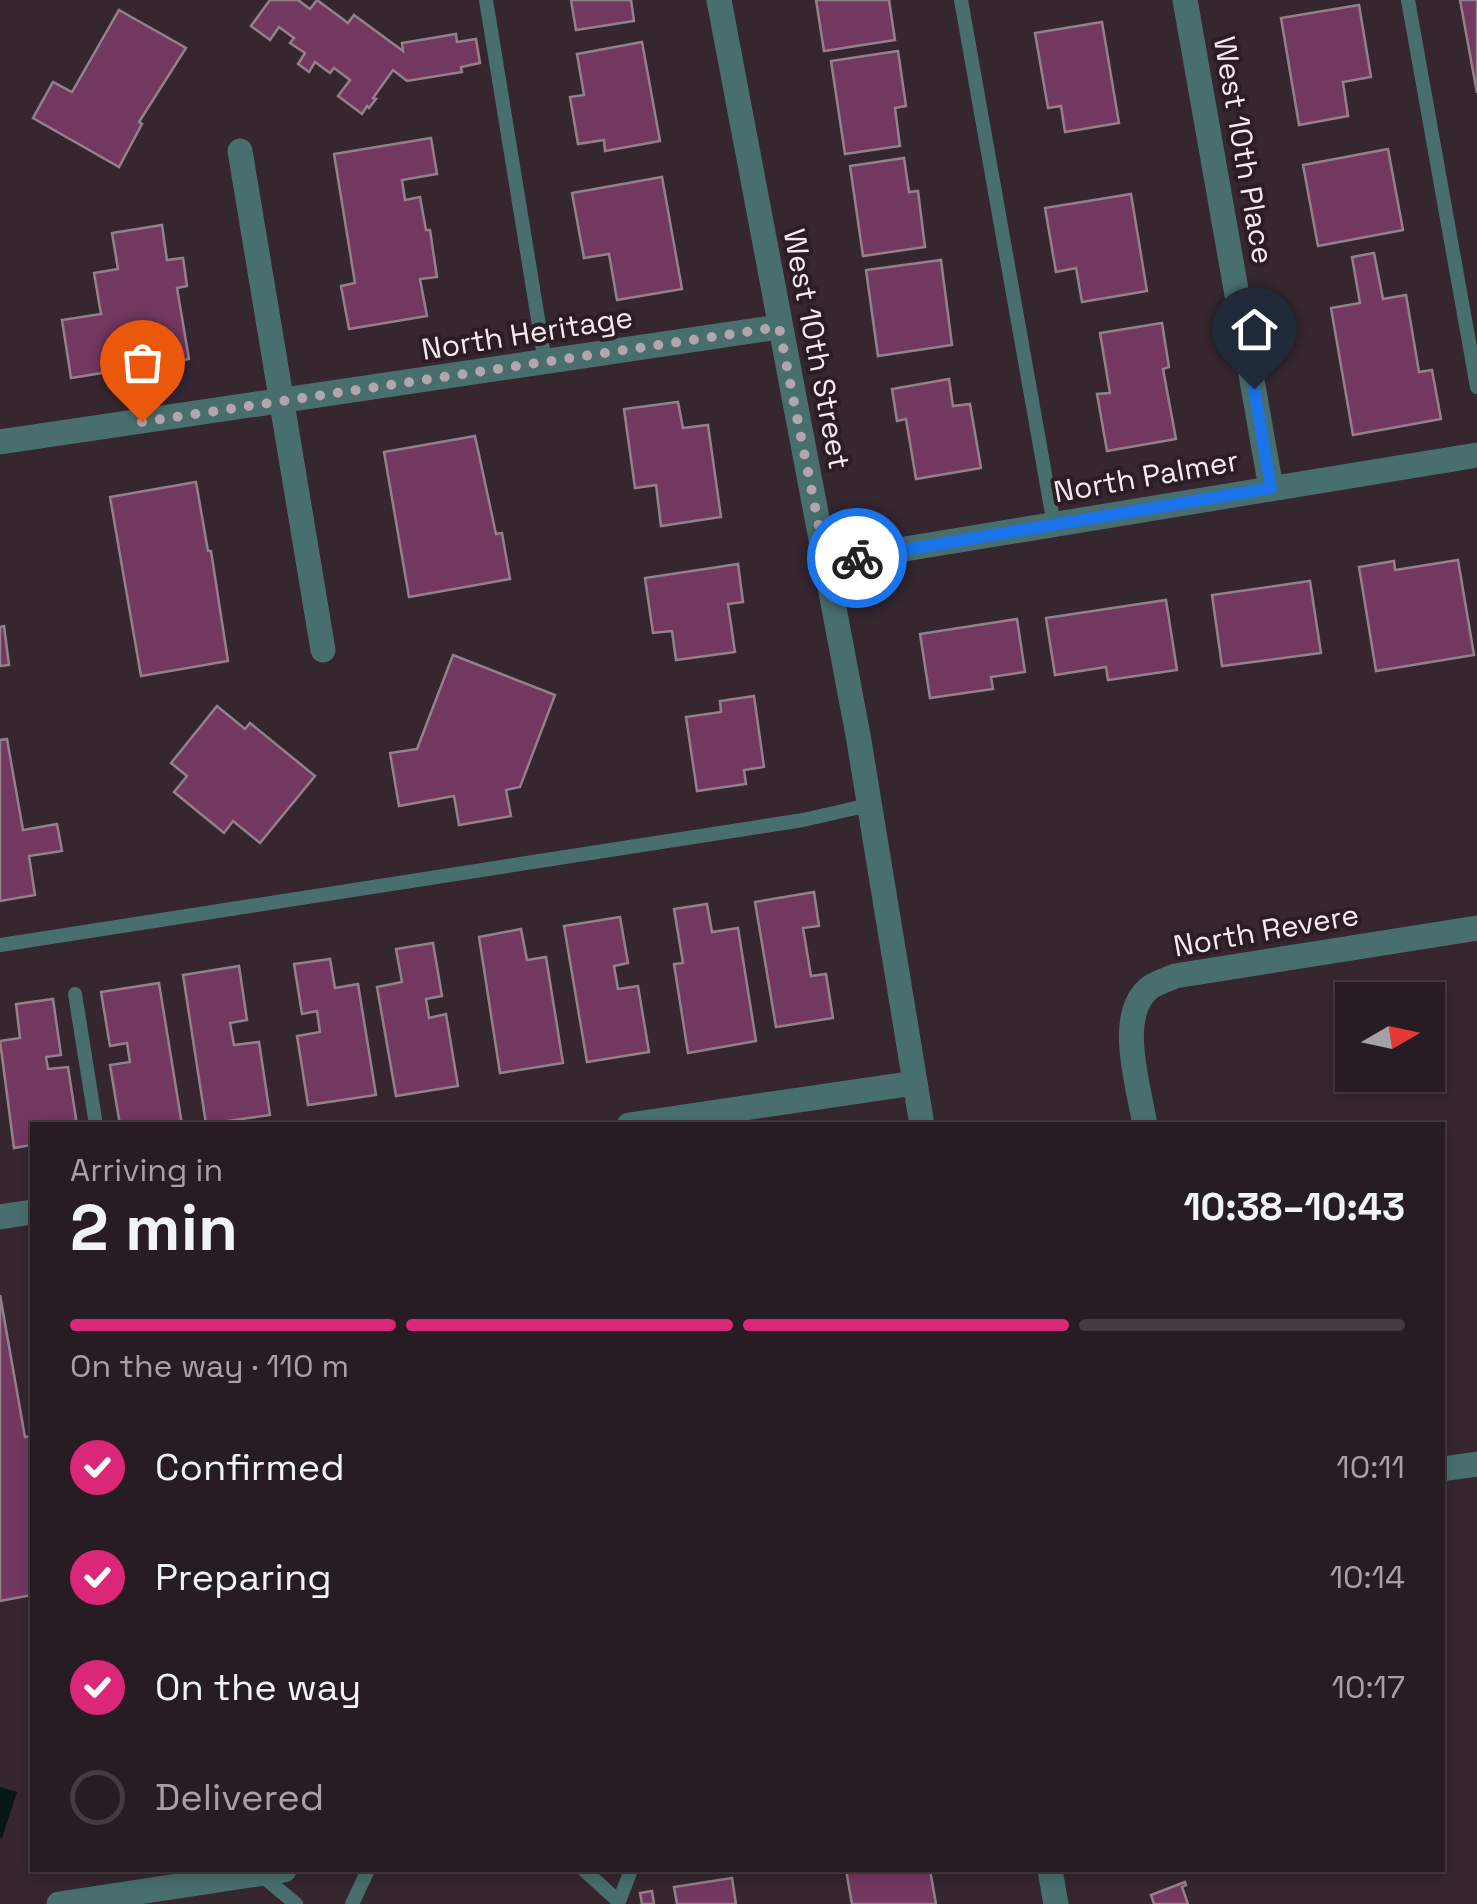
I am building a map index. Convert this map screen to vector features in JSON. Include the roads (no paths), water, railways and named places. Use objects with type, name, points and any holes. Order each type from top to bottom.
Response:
[{"type":"street","name":"West 10th Street","points":[[719,0],[826,562],[922,1122]]},
{"type":"street","name":"West 10th Place","points":[[1185,0],[1271,488]]},
{"type":"street","points":[[240,150],[323,650]]},
{"type":"street","name":"North Heritage","points":[[0,442],[779,327]]},
{"type":"street","name":"North Palmer","points":[[826,562],[1477,455]]},
{"type":"street","name":"North Revere","points":[[1145,1122],[1130,1032],[1135,1008],[1150,987],[1174,976],[1477,928]]},
{"type":"street","points":[[670,1122],[739,1117],[915,1083]]},
{"type":"street","points":[[0,1217],[30,1212]]},
{"type":"street","points":[[1445,1469],[1477,1464]]},
{"type":"street","points":[[1050,1872],[1056,1904]]},
{"type":"street","points":[[65,1904],[252,1873]]},
{"type":"lane","points":[[486,0],[545,362]]},
{"type":"lane","points":[[961,0],[1054,524]]},
{"type":"lane","points":[[1408,0],[1477,387]]},
{"type":"lane","points":[[0,946],[803,820],[869,805]]},
{"type":"lane","points":[[75,994],[96,1122]]},
{"type":"lane","points":[[352,1904],[367,1872]]},
{"type":"lane","points":[[586,1872],[618,1902],[630,1872]]},
{"type":"lane","points":[[252,1873],[296,1904]]}]
